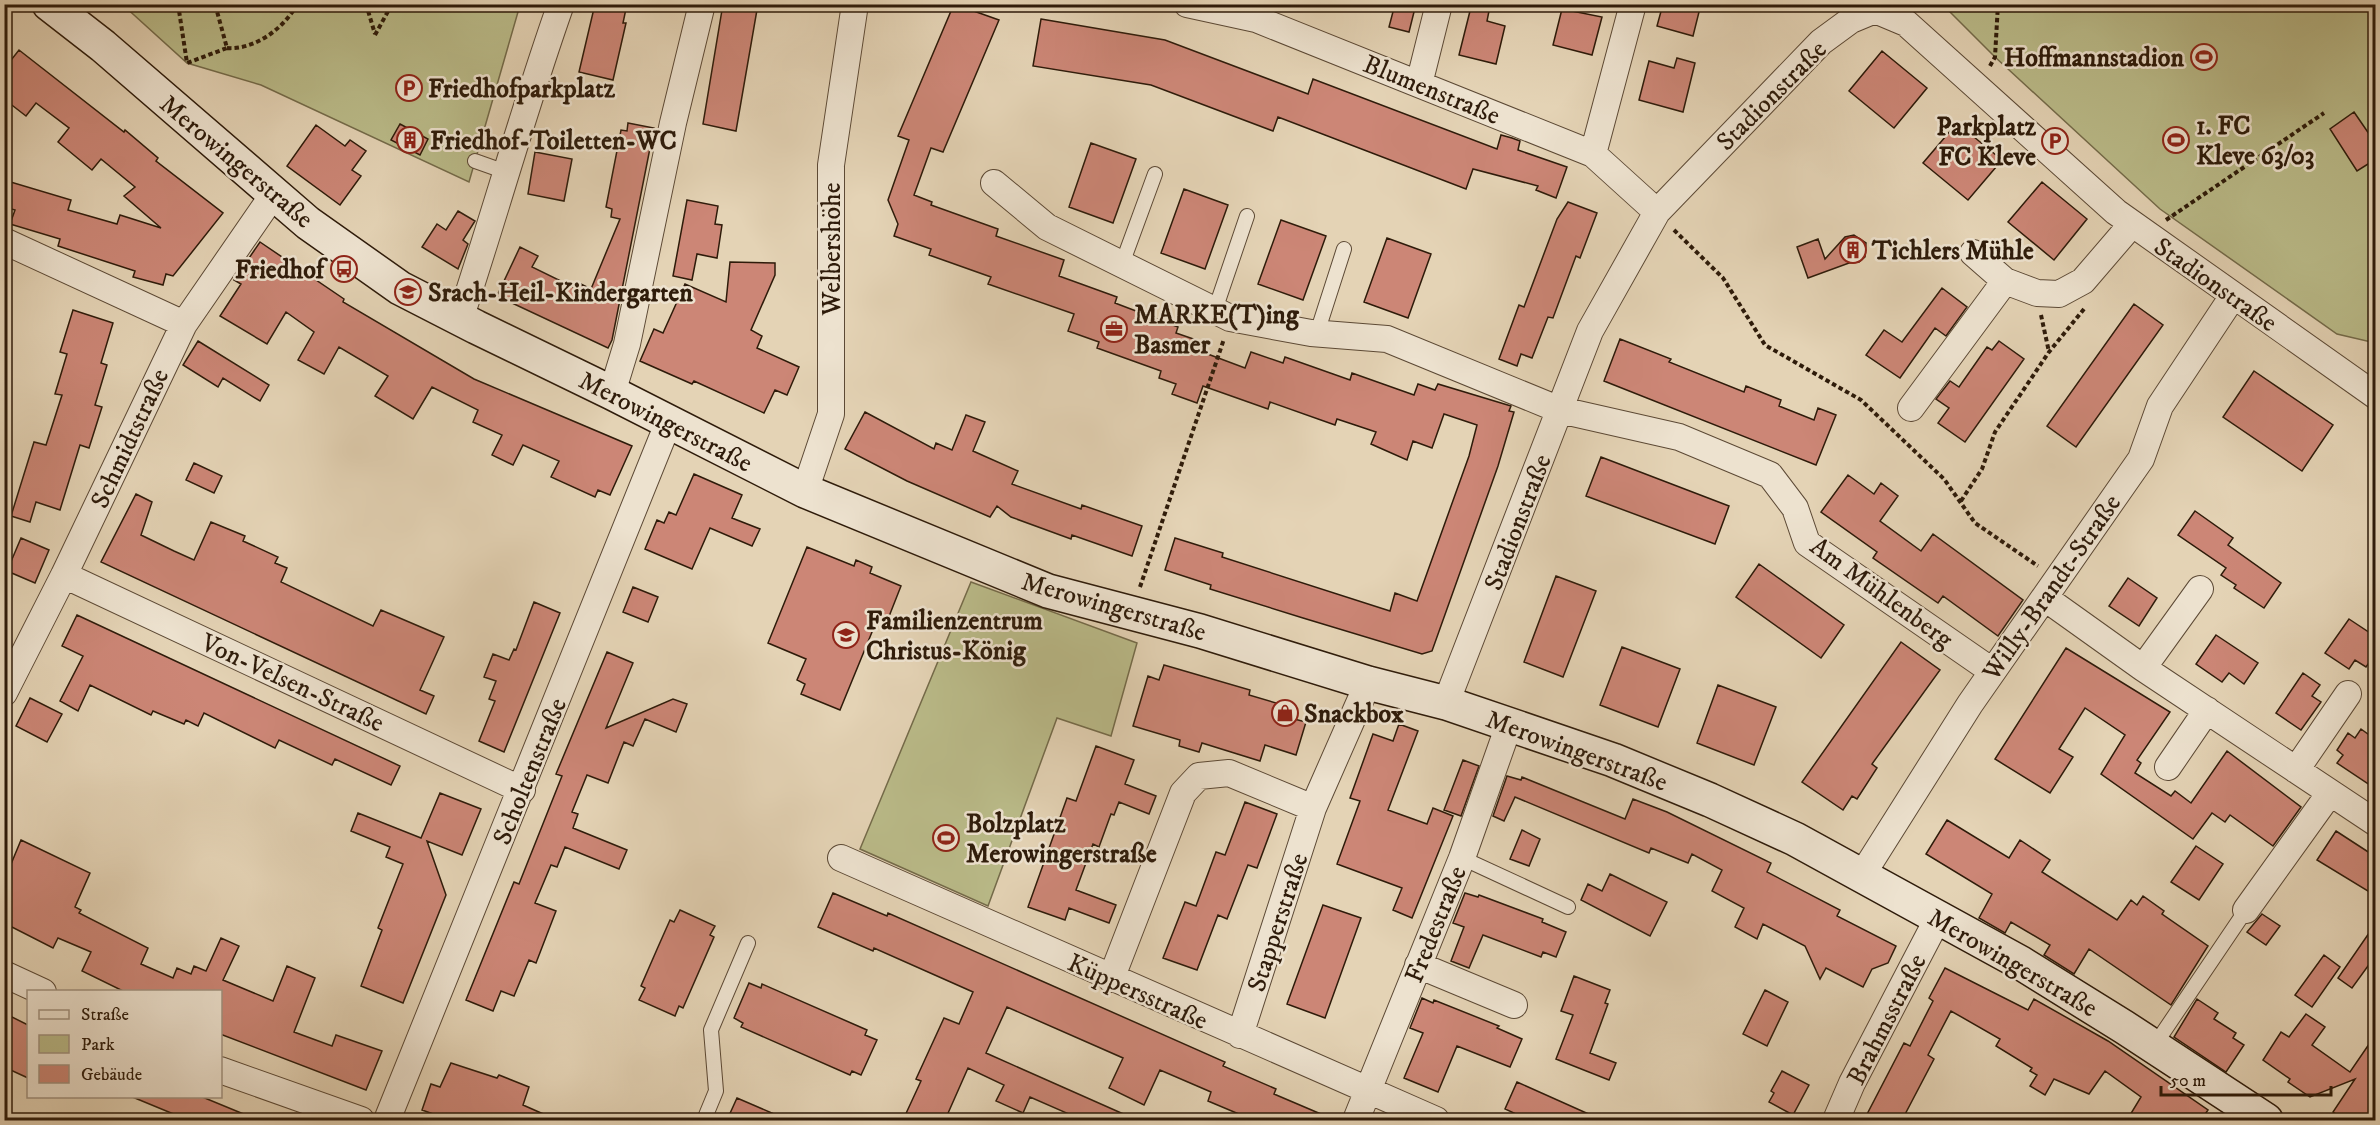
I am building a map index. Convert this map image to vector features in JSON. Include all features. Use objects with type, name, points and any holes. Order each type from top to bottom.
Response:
[{"type":"street","name":"Merowingerstraße","points":[[49,4],[103,46],[273,195],[400,288],[460,319],[669,421],[805,491],[1048,591],[1200,631],[1368,683],[1446,703],[1613,760],[1710,800],[1795,839],[2021,963],[2154,1046],[2266,1120]]},
{"type":"street","points":[[460,319],[526,100],[561,4]]},
{"type":"street","points":[[612,393],[627,344],[671,134],[702,4]]},
{"type":"street","name":"Welbershöhe","points":[[805,491],[831,414],[831,165],[855,4]]},
{"type":"street","name":"Blumenstraße","points":[[1187,4],[1258,12],[1419,84],[1593,154],[1657,212]]},
{"type":"street","points":[[1419,84],[1439,4]]},
{"type":"street","points":[[1593,154],[1633,4]]},
{"type":"street","name":"Stadionstraße","points":[[1446,703],[1590,332],[1657,212],[1821,42],[1851,20],[1875,10],[1905,23],[2139,229],[2376,396]]},
{"type":"street","name":"Am Mühlenberg","points":[[994,183],[1047,227],[1222,314],[1317,333],[1387,339],[1560,410],[1679,437],[1770,475],[1795,508],[1806,543],[1992,671]]},
{"type":"street","name":"Schmidtstraße","points":[[7,682],[64,575],[184,324],[273,195]]},
{"type":"street","points":[[1973,253],[2005,281],[2037,293],[2059,294],[2083,281],[2139,229]]},
{"type":"street","points":[[4,241],[184,324]]},
{"type":"street","points":[[1911,408],[2005,281]]},
{"type":"street","name":"Willy-Brandt-Straße","points":[[1862,875],[1992,671],[2052,589],[2140,459],[2160,406],[2233,296]]},
{"type":"street","name":"Scholtenstraße","points":[[387,1120],[669,421]]},
{"type":"street","name":"Von-Velsen-Straße","points":[[64,575],[522,789]]},
{"type":"street","points":[[2052,589],[2144,668],[2376,823]]},
{"type":"street","points":[[2144,668],[2200,589]]},
{"type":"street","name":"Stapperstraße","points":[[1240,1035],[1313,808],[1368,683]]},
{"type":"street","points":[[2296,770],[2348,694]]},
{"type":"street","points":[[2168,767],[2207,711]]},
{"type":"street","name":"Fredestraße","points":[[1356,1120],[1462,858],[1509,725]]},
{"type":"street","points":[[1111,979],[1183,793],[1199,777],[1229,773],[1313,808]]},
{"type":"street","points":[[2246,910],[2330,793]]},
{"type":"street","name":"Küppersstraße","points":[[841,858],[1111,979],[1436,1120]]},
{"type":"street","name":"Brahmsstraße","points":[[1836,1120],[1852,1083],[1938,918]]},
{"type":"street","points":[[1418,965],[1514,1005]]},
{"type":"street","points":[[4,974],[39,990]]},
{"type":"street","points":[[222,1071],[361,1120]]},
{"type":"lane","points":[[476,161],[506,172]]},
{"type":"lane","points":[[1122,264],[1155,174]]},
{"type":"lane","points":[[1222,314],[1247,216]]},
{"type":"lane","points":[[1317,333],[1344,249]]},
{"type":"lane","points":[[1462,858],[1568,907]]},
{"type":"lane","points":[[2154,1046],[2246,910]]},
{"type":"lane","points":[[704,1120],[716,1091],[711,1030],[747,943]]},
{"type":"path","points":[[178,4],[187,63],[227,48],[243,49],[274,31],[297,4]]},
{"type":"path","points":[[215,4],[227,48]]},
{"type":"path","points":[[366,4],[375,35],[393,4]]},
{"type":"path","points":[[1977,88],[1995,57],[1998,4]]},
{"type":"path","points":[[2139,229],[2324,113]]},
{"type":"path","points":[[1657,212],[1723,278],[1765,345],[1861,400],[1944,479],[1975,523],[2052,589]]},
{"type":"path","points":[[2037,293],[2049,352]]},
{"type":"path","points":[[1960,501],[1982,469],[1995,432],[2049,352],[2086,307]]},
{"type":"path","points":[[1131,613],[1222,314]]},
{"type":"green space","points":[[123,5],[520,5],[469,182],[261,85],[187,63]]},
{"type":"green space","name":"1. FC Kleve 63/03","points":[[1943,5],[2375,5],[2375,339],[2371,342],[2337,334],[2160,209],[1995,57]]},
{"type":"green space","points":[[971,582],[1137,643],[1111,736],[1057,718],[988,906],[860,849]]},
{"type":"building","points":[[595,4],[627,4],[623,23],[626,23],[613,80],[579,72]]},
{"type":"building","points":[[723,4],[758,4],[736,131],[703,124]]},
{"type":"building","points":[[954,4],[999,20],[943,152],[931,148],[914,195],[932,202],[931,205],[998,229],[996,236],[1064,260],[1059,276],[1117,297],[1115,303],[1178,327],[1176,333],[1208,344],[1205,353],[1245,368],[1251,352],[1283,363],[1285,357],[1350,380],[1352,373],[1414,395],[1418,384],[1435,390],[1438,384],[1511,406],[1509,411],[1514,412],[1498,466],[1432,651],[1422,654],[1303,618],[1210,589],[1211,585],[1165,570],[1175,538],[1223,553],[1222,557],[1390,611],[1395,593],[1417,601],[1469,456],[1477,425],[1444,414],[1432,448],[1413,441],[1407,460],[1371,444],[1376,432],[1337,419],[1335,425],[1270,402],[1268,409],[1203,386],[1197,403],[1172,394],[1176,384],[1159,378],[1161,371],[1097,348],[1099,342],[1068,331],[1074,314],[988,284],[991,277],[929,255],[931,249],[894,236],[898,224],[888,200],[909,140],[898,136]]},
{"type":"building","points":[[1395,4],[1416,4],[1409,32],[1389,27]]},
{"type":"building","points":[[1663,4],[1701,4],[1693,36],[1657,26]]},
{"type":"building","points":[[1471,7],[1489,11],[1487,21],[1505,26],[1496,64],[1459,55]]},
{"type":"building","points":[[1562,9],[1602,17],[1592,55],[1553,45]]},
{"type":"building","points":[[1041,19],[1165,40],[1308,94],[1313,79],[1497,149],[1501,135],[1512,138],[1520,141],[1518,150],[1567,167],[1556,198],[1536,190],[1538,186],[1473,169],[1466,189],[1278,117],[1273,131],[1151,85],[1033,66]]},
{"type":"building","points":[[19,50],[124,132],[125,130],[158,158],[156,161],[223,213],[173,276],[166,274],[163,285],[133,277],[135,271],[58,246],[60,239],[10,224],[15,210],[4,207],[4,180],[71,200],[68,210],[117,224],[120,215],[161,228],[124,196],[135,187],[101,159],[92,170],[58,142],[69,128],[36,103],[26,116],[4,99],[4,69]]},
{"type":"building","points":[[1882,51],[1927,88],[1894,128],[1849,91]]},
{"type":"building","points":[[1677,58],[1695,63],[1683,112],[1639,100],[1649,61],[1674,68]]},
{"type":"building","points":[[2354,112],[2376,144],[2376,159],[2357,171],[2330,129]]},
{"type":"building","points":[[628,123],[654,128],[612,340],[608,348],[497,296],[520,247],[538,256],[532,267],[579,290],[581,284],[591,289],[620,219],[611,217],[612,209],[606,207],[621,130],[627,131]]},
{"type":"building","points":[[1957,123],[2002,160],[1968,200],[1923,163]]},
{"type":"building","name":"Friedhof-Toiletten-WC","points":[[400,124],[428,139],[420,155],[391,140]]},
{"type":"building","points":[[316,125],[345,146],[350,140],[366,151],[352,170],[361,176],[340,205],[287,166]]},
{"type":"building","points":[[1091,143],[1136,159],[1113,223],[1069,207]]},
{"type":"building","points":[[535,152],[572,159],[564,201],[528,194]]},
{"type":"building","points":[[2042,182],[2087,219],[2054,260],[2008,222]]},
{"type":"building","points":[[1184,189],[1228,205],[1205,269],[1161,253]]},
{"type":"building","points":[[687,200],[718,206],[715,224],[722,225],[717,258],[697,254],[692,280],[673,276]]},
{"type":"building","points":[[1568,202],[1597,213],[1580,258],[1576,256],[1553,318],[1548,317],[1532,358],[1521,354],[1517,366],[1499,359],[1519,305],[1524,307],[1557,219]]},
{"type":"building","points":[[458,211],[475,221],[463,240],[468,244],[458,269],[422,247],[437,224],[446,230]]},
{"type":"building","points":[[1281,220],[1326,236],[1303,300],[1258,284]]},
{"type":"building","points":[[1854,235],[1866,243],[1865,257],[1859,262],[1849,263],[1808,278],[1797,247],[1818,239],[1825,259],[1845,237]]},
{"type":"building","points":[[1387,238],[1431,254],[1408,318],[1364,302]]},
{"type":"building","points":[[260,242],[344,299],[343,302],[474,379],[632,446],[610,495],[598,490],[595,497],[551,477],[559,461],[523,445],[513,465],[492,455],[502,435],[473,422],[478,410],[432,387],[413,419],[375,396],[388,376],[339,347],[324,374],[298,360],[314,332],[286,312],[267,344],[220,316],[241,284],[234,280]]},
{"type":"building","points":[[730,262],[775,263],[775,275],[751,330],[762,336],[757,348],[799,367],[787,395],[775,390],[764,413],[694,381],[692,384],[640,361],[654,329],[663,333],[685,284],[726,302]]},
{"type":"building","points":[[1942,288],[1967,307],[1946,336],[1935,328],[1900,378],[1866,355],[1884,330],[1902,342]]},
{"type":"building","points":[[2134,304],[2163,325],[2076,447],[2047,426]]},
{"type":"building","points":[[73,310],[113,323],[101,363],[107,365],[95,405],[102,407],[89,448],[80,445],[60,510],[36,502],[30,522],[11,516],[34,442],[46,445],[62,395],[55,394],[67,354],[60,352]]},
{"type":"building","points":[[1620,339],[1671,359],[1669,362],[1744,392],[1746,386],[1781,400],[1779,406],[1814,420],[1818,408],[1836,415],[1816,465],[1604,381]]},
{"type":"building","points":[[198,341],[269,385],[260,401],[223,378],[218,387],[183,365]]},
{"type":"building","points":[[1999,341],[2024,359],[1965,442],[1938,423],[1949,408],[1936,399],[1950,381],[1959,387],[1987,347],[1992,350]]},
{"type":"building","points":[[2254,371],[2333,425],[2302,471],[2223,417]]},
{"type":"building","points":[[865,412],[934,449],[936,443],[952,450],[966,415],[985,422],[973,451],[1018,471],[1012,484],[1081,509],[1082,505],[1142,526],[1132,556],[1072,535],[1071,539],[1011,517],[997,506],[990,517],[907,481],[845,449]]},
{"type":"building","points":[[1601,457],[1729,506],[1715,544],[1586,496]]},
{"type":"building","points":[[194,463],[222,476],[214,493],[186,480]]},
{"type":"building","points":[[694,474],[742,495],[732,518],[760,529],[752,546],[710,528],[692,569],[645,549],[657,520],[664,523],[669,512],[676,515]]},
{"type":"building","points":[[1848,475],[1874,494],[1881,483],[1898,496],[1880,521],[1921,551],[1933,534],[2023,600],[1998,636],[1943,596],[1938,603],[1873,558],[1877,552],[1821,512]]},
{"type":"building","points":[[136,494],[152,502],[141,535],[174,551],[194,560],[211,522],[245,536],[243,541],[278,557],[275,563],[287,568],[281,582],[373,626],[381,610],[444,637],[420,690],[434,696],[426,714],[101,562]]},
{"type":"building","points":[[2195,511],[2233,538],[2228,545],[2281,583],[2264,608],[2234,588],[2236,585],[2221,575],[2226,568],[2178,535]]},
{"type":"building","points":[[21,538],[49,550],[35,583],[7,571]]},
{"type":"building","points":[[807,547],[854,566],[856,560],[872,567],[870,573],[901,586],[888,619],[879,615],[840,710],[801,694],[805,684],[797,680],[806,659],[768,643]]},
{"type":"building","points":[[1759,564],[1844,625],[1821,658],[1736,597]]},
{"type":"building","points":[[1556,576],[1596,591],[1563,677],[1524,662]]},
{"type":"building","points":[[2128,578],[2157,598],[2139,626],[2109,606]]},
{"type":"building","points":[[633,587],[658,597],[648,622],[623,612]]},
{"type":"building","points":[[534,602],[560,613],[504,752],[479,741],[495,701],[489,699],[496,681],[484,677],[493,654],[509,660],[514,649],[516,650]]},
{"type":"building","points":[[77,615],[400,766],[391,785],[335,759],[332,765],[279,740],[275,748],[204,713],[198,726],[186,720],[184,724],[153,711],[151,715],[90,685],[78,711],[60,701],[83,656],[62,646]]},
{"type":"building","points":[[2349,619],[2376,637],[2376,653],[2366,667],[2355,660],[2349,669],[2325,653]]},
{"type":"building","points":[[2216,635],[2258,663],[2244,684],[2229,673],[2222,682],[2196,664]]},
{"type":"building","points":[[1901,642],[1940,670],[1872,764],[1877,768],[1857,799],[1852,796],[1843,810],[1802,782]]},
{"type":"building","points":[[1622,647],[1680,669],[1658,727],[1600,705]]},
{"type":"building","points":[[2066,648],[2170,712],[2137,760],[2141,763],[2135,773],[2171,796],[2175,791],[2191,803],[2227,751],[2301,807],[2273,846],[2230,815],[2225,822],[2212,813],[2193,839],[2101,774],[2125,735],[2085,708],[2059,749],[2073,757],[2050,793],[1995,759]]},
{"type":"building","points":[[607,652],[633,663],[606,728],[673,699],[687,704],[676,732],[645,719],[633,746],[624,742],[608,783],[587,775],[572,812],[578,814],[573,828],[627,850],[619,869],[565,847],[557,867],[551,865],[535,903],[556,911],[536,963],[529,960],[514,996],[501,991],[493,1011],[466,1000],[514,882],[519,884],[562,776],[556,774]]},
{"type":"building","points":[[1164,665],[1250,690],[1249,695],[1293,708],[1290,718],[1306,722],[1296,755],[1265,745],[1260,761],[1202,743],[1199,752],[1179,746],[1180,740],[1133,726],[1148,676],[1159,680]]},
{"type":"building","points":[[2303,673],[2320,685],[2312,696],[2321,702],[2301,730],[2276,713]]},
{"type":"building","points":[[1718,685],[1776,707],[1754,765],[1697,743]]},
{"type":"building","points":[[30,698],[62,714],[47,742],[16,726]]},
{"type":"building","points":[[1399,724],[1418,731],[1388,810],[1427,824],[1433,808],[1453,816],[1412,918],[1393,910],[1402,888],[1337,864],[1360,801],[1350,798],[1373,734],[1393,741]]},
{"type":"building","points":[[2361,729],[2376,740],[2376,789],[2337,763],[2343,755],[2337,750],[2348,733],[2355,738]]},
{"type":"building","points":[[1096,746],[1134,760],[1125,784],[1156,796],[1149,814],[1119,802],[1114,815],[1111,814],[1099,847],[1093,844],[1076,890],[1116,905],[1109,923],[1069,908],[1065,920],[1028,907],[1067,798],[1076,801]]},
{"type":"building","points":[[1463,760],[1479,766],[1461,816],[1444,810]]},
{"type":"building","points":[[1507,776],[1521,780],[1522,777],[1625,819],[1633,799],[1667,812],[1771,863],[1767,872],[1840,910],[1837,916],[1896,946],[1888,963],[1872,969],[1863,987],[1826,968],[1820,979],[1805,946],[1763,924],[1757,939],[1735,927],[1744,908],[1712,891],[1722,870],[1692,854],[1688,863],[1651,848],[1649,853],[1515,797],[1504,821],[1493,816]]},
{"type":"building","points":[[440,793],[481,809],[462,855],[427,841],[446,895],[403,1003],[361,986],[382,930],[378,928],[403,864],[386,857],[390,847],[351,831],[358,813],[421,838]]},
{"type":"building","points":[[1245,802],[1277,814],[1257,868],[1248,865],[1227,919],[1218,915],[1197,970],[1163,958],[1185,902],[1196,906],[1216,852],[1225,855]]},
{"type":"building","points":[[1947,820],[2009,858],[2020,840],[2050,860],[2042,872],[2117,920],[2131,900],[2137,905],[2143,896],[2164,911],[2162,914],[2208,946],[2171,1005],[2089,949],[2074,974],[2044,955],[2050,945],[2011,922],[2005,933],[1979,918],[1992,894],[1926,854]]},
{"type":"building","points":[[1522,830],[1540,839],[1529,866],[1510,859]]},
{"type":"building","points":[[2336,831],[2376,857],[2376,896],[2317,860]]},
{"type":"building","points":[[21,840],[90,873],[75,907],[81,910],[79,913],[148,948],[141,964],[173,978],[177,968],[191,974],[194,966],[206,971],[221,938],[239,946],[223,980],[273,1001],[287,966],[315,978],[294,1032],[332,1046],[336,1035],[382,1051],[366,1090],[222,1035],[222,990],[121,990],[82,971],[91,952],[58,938],[53,948],[4,923],[4,881]]},
{"type":"building","points":[[2196,846],[2223,864],[2199,900],[2171,882]]},
{"type":"building","points":[[1610,874],[1667,902],[1650,936],[1581,900],[1588,884],[1602,891]]},
{"type":"building","points":[[833,893],[887,916],[888,913],[1225,1062],[1223,1066],[1276,1089],[1274,1094],[1335,1120],[1253,1120],[1208,1101],[1211,1092],[1160,1070],[1144,1105],[1109,1088],[1123,1058],[1007,1007],[986,1053],[1137,1120],[1066,1120],[1069,1114],[1030,1097],[1023,1113],[996,1101],[1004,1085],[968,1068],[945,1120],[903,1120],[921,1081],[916,1079],[944,1018],[959,1024],[973,992],[874,948],[873,951],[818,927]]},
{"type":"building","points":[[1465,893],[1478,897],[1479,895],[1543,919],[1542,922],[1566,932],[1556,957],[1543,952],[1541,957],[1483,935],[1469,968],[1451,961],[1464,927],[1453,923]]},
{"type":"building","points":[[1323,905],[1361,918],[1325,1018],[1287,1004]]},
{"type":"building","points":[[680,910],[715,926],[710,935],[714,937],[683,1008],[679,1006],[675,1016],[639,1000],[645,988],[641,986],[670,920],[674,922]]},
{"type":"building","points":[[2262,914],[2280,926],[2266,945],[2247,932]]},
{"type":"building","points":[[2376,923],[2376,955],[2352,988],[2338,978]]},
{"type":"building","points":[[2324,955],[2340,967],[2312,1007],[2295,995]]},
{"type":"building","points":[[1945,968],[2028,1010],[2034,999],[2108,1041],[2208,1110],[2201,1120],[2175,1120],[2169,1116],[2167,1120],[2127,1120],[2141,1097],[2105,1071],[2089,1094],[2054,1079],[2045,1095],[2030,1086],[2037,1075],[2030,1071],[2032,1068],[1996,1046],[2000,1039],[1951,1011],[1928,1055],[1934,1059],[1902,1120],[1864,1120],[1904,1043],[1910,1046],[1933,1001],[1929,998]]},
{"type":"building","points":[[1574,976],[1610,990],[1605,1003],[1608,1004],[1590,1053],[1616,1063],[1609,1080],[1556,1059],[1573,1015],[1561,1011]]},
{"type":"building","points":[[749,983],[761,988],[762,984],[867,1030],[865,1035],[877,1040],[861,1075],[852,1071],[850,1075],[741,1027],[743,1023],[734,1018]]},
{"type":"building","points":[[1765,990],[1788,1002],[1767,1046],[1743,1034]]},
{"type":"building","points":[[1422,998],[1433,1003],[1434,1000],[1499,1026],[1497,1028],[1522,1039],[1510,1067],[1457,1046],[1438,1092],[1404,1078],[1423,1033],[1410,1028]]},
{"type":"building","points":[[2197,999],[2218,1013],[2214,1019],[2236,1033],[2233,1038],[2244,1045],[2226,1072],[2174,1037]]},
{"type":"building","points":[[4,1013],[27,1024],[27,1078],[4,1067]]},
{"type":"building","points":[[2306,1014],[2325,1027],[2312,1045],[2350,1072],[2376,1034],[2376,1120],[2345,1120],[2333,1112],[2355,1079],[2310,1097],[2288,1082],[2290,1079],[2263,1060],[2281,1032],[2289,1037]]},
{"type":"building","points":[[451,1063],[497,1078],[499,1075],[529,1087],[523,1105],[557,1120],[450,1120],[422,1110],[431,1084],[440,1087]]},
{"type":"building","points":[[1782,1071],[1809,1085],[1793,1115],[1769,1102],[1774,1093],[1771,1091]]},
{"type":"building","points":[[1517,1082],[1602,1120],[1529,1120],[1505,1109]]},
{"type":"building","points":[[135,1098],[205,1098],[258,1120],[188,1120]]},
{"type":"building","points":[[737,1098],[788,1120],[727,1120]]},
{"type":"place","name":"Hoffmannstadion","points":[[2204,57]]},
{"type":"place","name":"Friedhofparkplatz","points":[[409,88]]},
{"type":"place","name":"Friedhof-Toiletten-WC","points":[[410,140]]},
{"type":"place","name":"1. FC Kleve 63/03","points":[[2176,140]]},
{"type":"place","name":"Parkplatz FC Kleve","points":[[2055,141]]},
{"type":"place","name":"Tichlers Mühle","points":[[1853,250]]},
{"type":"place","name":"Friedhof","points":[[344,269]]},
{"type":"place","name":"Srach-Heil-Kindergarten","points":[[408,292]]},
{"type":"place","name":"MARKE(T)ing Basmer","points":[[1114,329]]},
{"type":"place","name":"Familienzentrum Christus-König","points":[[846,635]]},
{"type":"place","name":"Snackbox","points":[[1285,713]]},
{"type":"place","name":"Bolzplatz Merowingerstraße","points":[[946,838]]}]
